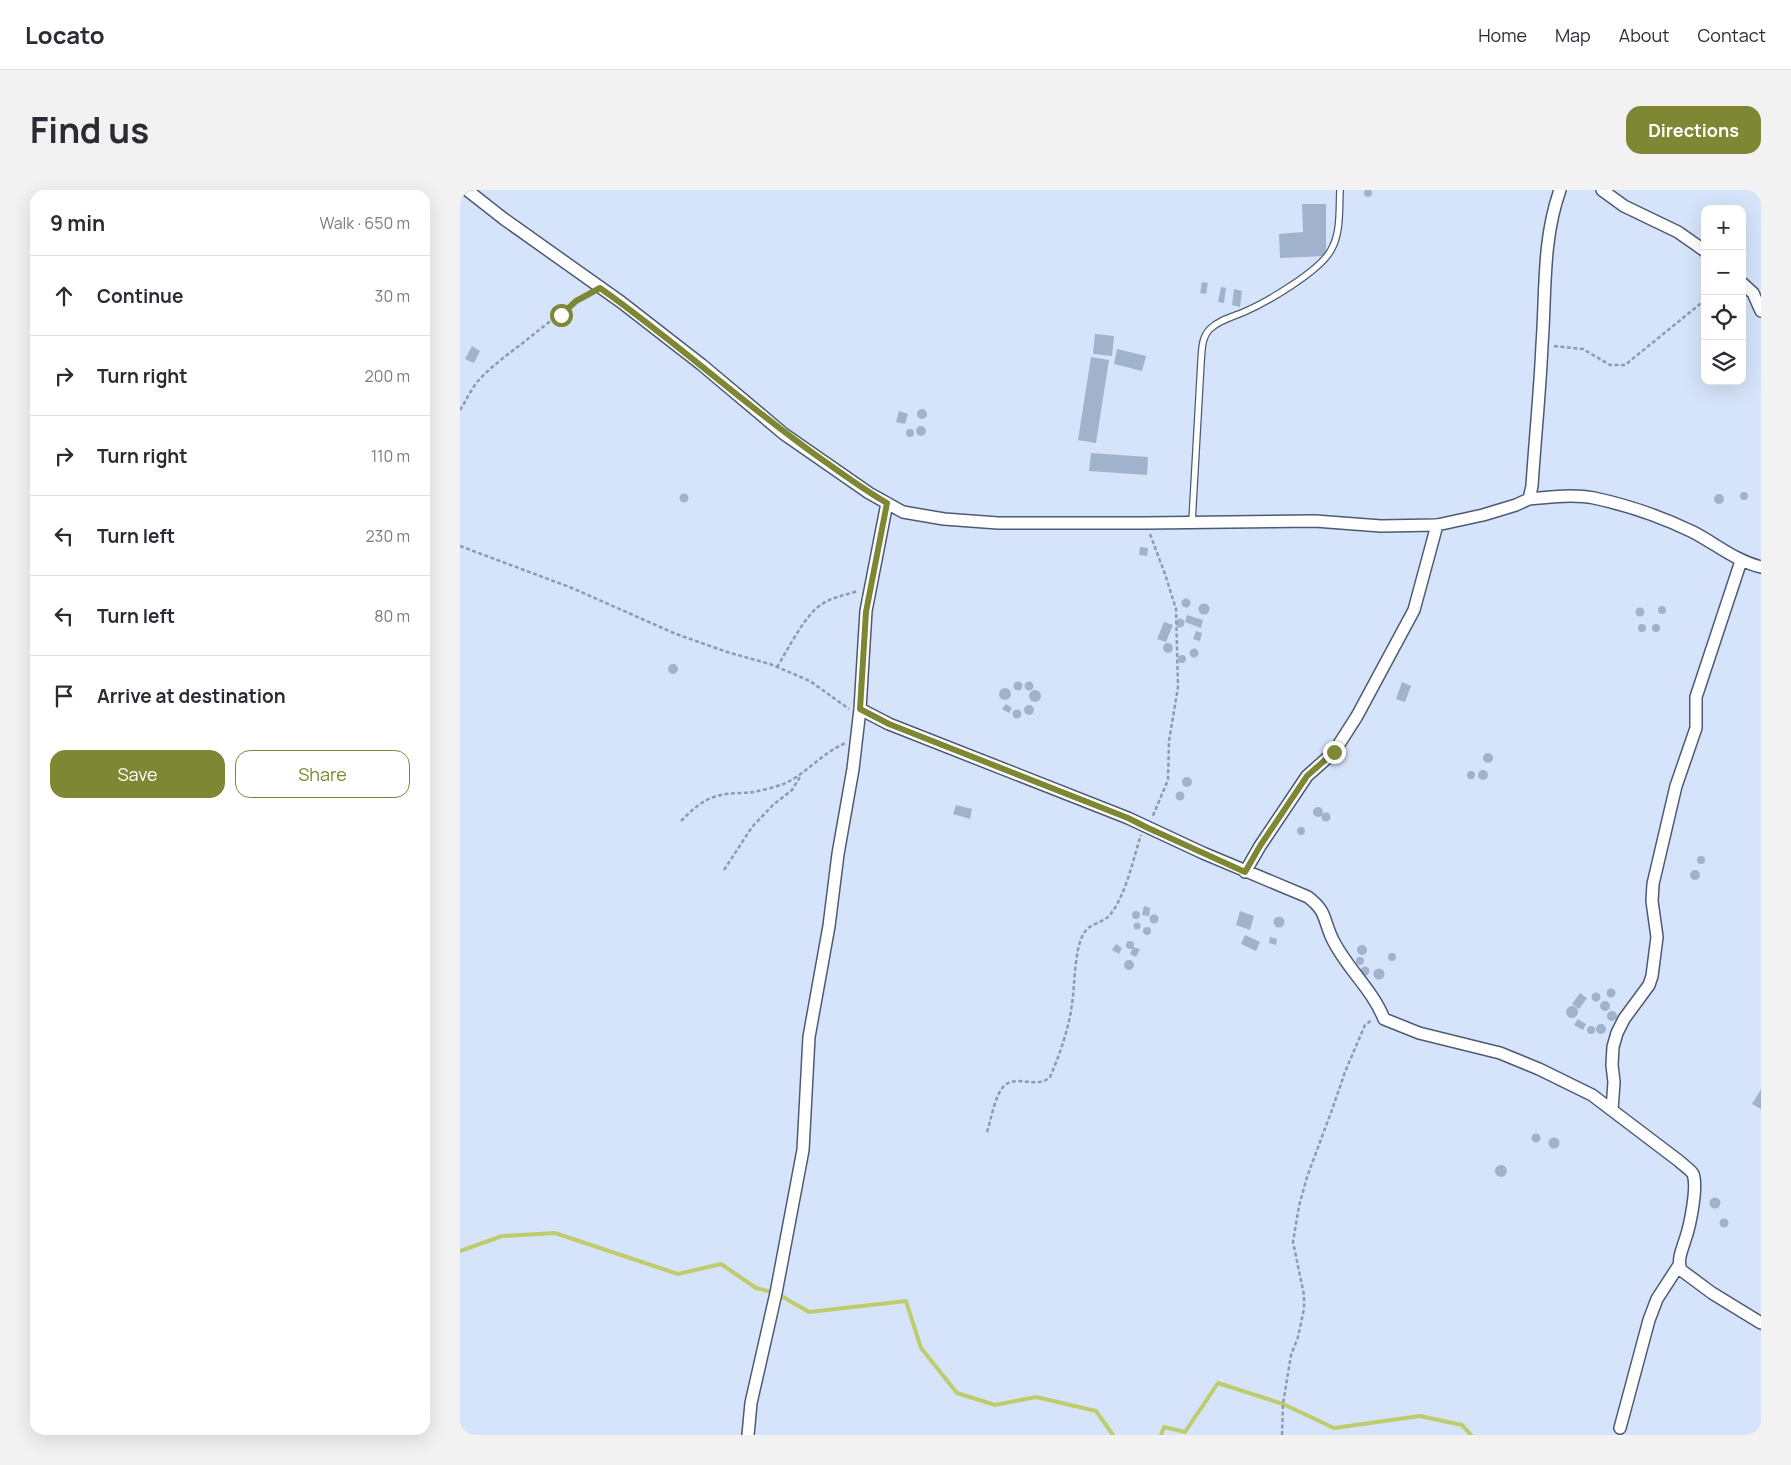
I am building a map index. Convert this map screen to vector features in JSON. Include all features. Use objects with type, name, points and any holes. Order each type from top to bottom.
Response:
[{"type":"street","points":[[467,190],[694,359],[784,434],[869,493],[903,512],[944,519],[998,523],[1315,521],[1381,526],[1437,525],[1504,509],[1529,500],[1549,497],[1593,498],[1652,515],[1693,532],[1741,561],[1761,567]]},
{"type":"street","points":[[1529,500],[1532,486],[1542,344],[1546,248],[1554,207],[1560,190]]},
{"type":"street","points":[[1602,190],[1624,206],[1678,232],[1704,250]]},
{"type":"street","points":[[1746,286],[1753,293],[1761,311]]},
{"type":"street","points":[[748,1435],[751,1403],[776,1292],[803,1150],[809,1037],[829,926],[838,854],[853,769],[866,612],[887,503]]},
{"type":"street","points":[[1245,872],[1260,846],[1307,776],[1334,752],[1357,716],[1414,610],[1437,525]]},
{"type":"street","points":[[1612,1110],[1614,1082],[1612,1065],[1613,1047],[1624,1019],[1649,985],[1652,976],[1656,937],[1652,901],[1653,884],[1676,786],[1696,728],[1696,697],[1741,561]]},
{"type":"street","points":[[859,713],[1120,815],[1245,872],[1308,897],[1319,905],[1326,918],[1330,935],[1340,953],[1380,1007],[1384,1019],[1441,1040],[1500,1053],[1578,1088],[1592,1095],[1692,1172],[1695,1182],[1694,1195],[1679,1265],[1657,1299],[1649,1320],[1620,1428]]},
{"type":"street","points":[[1679,1265],[1681,1270],[1692,1279],[1761,1323]]},
{"type":"lane","points":[[1192,522],[1200,362],[1204,338],[1210,329],[1225,319],[1276,295],[1316,267],[1331,251],[1338,230],[1340,190]]},
{"type":"path","points":[[460,410],[477,382],[505,356],[576,301],[600,288]]},
{"type":"path","points":[[1542,344],[1583,349],[1610,365],[1625,364],[1701,303]]},
{"type":"path","points":[[987,1132],[1002,1088],[1014,1082],[1039,1083],[1050,1077],[1072,1006],[1078,953],[1084,933],[1108,916],[1117,903],[1146,827],[1168,780],[1169,741],[1178,687],[1176,609],[1146,523]]},
{"type":"path","points":[[460,546],[572,588],[676,634],[778,667],[810,681],[859,713]]},
{"type":"path","points":[[778,667],[802,626],[820,605],[840,595],[871,586]]},
{"type":"path","points":[[681,821],[698,805],[712,797],[728,793],[752,792],[783,784],[800,776],[839,745],[857,738]]},
{"type":"path","points":[[724,870],[752,827],[773,805],[792,790],[800,776]]},
{"type":"path","points":[[1282,1435],[1283,1404],[1291,1355],[1298,1337],[1304,1309],[1304,1295],[1292,1242],[1299,1206],[1307,1177],[1334,1107],[1345,1072],[1365,1025],[1369,1022],[1384,1019]]},
{"type":"building","points":[[1368,189],[1372,193],[1368,197],[1364,193]]},
{"type":"building","points":[[1302,204],[1326,204],[1326,256],[1280,258],[1279,234],[1303,232]]},
{"type":"building","points":[[1202,282],[1208,283],[1206,294],[1200,293]]},
{"type":"building","points":[[1221,287],[1226,288],[1224,303],[1218,302]]},
{"type":"building","points":[[1234,289],[1242,291],[1240,307],[1232,305]]},
{"type":"building","points":[[1095,334],[1114,336],[1112,356],[1093,354]]},
{"type":"building","points":[[472,346],[480,351],[474,363],[465,359]]},
{"type":"building","points":[[1117,349],[1146,356],[1142,371],[1114,364]]},
{"type":"building","points":[[1091,357],[1109,360],[1096,443],[1078,440]]},
{"type":"building","points":[[920,409],[924,409],[927,414],[926,418],[920,419],[917,416],[917,412]]},
{"type":"building","points":[[899,411],[908,414],[905,424],[896,422]]},
{"type":"building","points":[[919,426],[923,426],[926,431],[925,435],[919,436],[916,433],[916,429]]},
{"type":"building","points":[[910,429],[914,433],[910,437],[906,433]]},
{"type":"building","points":[[1091,453],[1148,457],[1147,475],[1089,471]]},
{"type":"building","points":[[1744,492],[1748,496],[1744,500],[1740,496]]},
{"type":"building","points":[[684,494],[688,498],[684,502],[680,498]]},
{"type":"building","points":[[1717,494],[1721,494],[1724,499],[1723,503],[1717,504],[1714,501],[1714,497]]},
{"type":"building","points":[[1140,547],[1148,548],[1147,556],[1139,555]]},
{"type":"building","points":[[1186,599],[1190,603],[1186,607],[1182,603]]},
{"type":"building","points":[[1204,603],[1210,609],[1204,615],[1198,609]]},
{"type":"building","points":[[1662,606],[1666,610],[1662,614],[1658,610]]},
{"type":"building","points":[[1640,608],[1644,612],[1640,616],[1636,612]]},
{"type":"building","points":[[1187,615],[1203,620],[1201,628],[1185,622]]},
{"type":"building","points":[[1180,619],[1184,623],[1180,627],[1176,623]]},
{"type":"building","points":[[1164,622],[1173,625],[1166,642],[1157,639]]},
{"type":"building","points":[[1642,624],[1646,628],[1642,632],[1638,628]]},
{"type":"building","points":[[1656,624],[1660,628],[1656,632],[1652,628]]},
{"type":"building","points":[[1196,631],[1202,633],[1200,641],[1193,639]]},
{"type":"building","points":[[1168,643],[1173,648],[1168,653],[1163,648]]},
{"type":"building","points":[[1194,649],[1198,653],[1194,657],[1190,653]]},
{"type":"building","points":[[1182,655],[1186,659],[1182,663],[1178,659]]},
{"type":"building","points":[[673,664],[678,669],[673,674],[668,669]]},
{"type":"building","points":[[1018,681],[1023,686],[1018,691],[1013,686]]},
{"type":"building","points":[[1029,681],[1034,686],[1029,691],[1024,686]]},
{"type":"building","points":[[1402,682],[1411,686],[1405,702],[1396,699]]},
{"type":"building","points":[[1005,688],[1011,694],[1005,700],[999,694]]},
{"type":"building","points":[[1035,690],[1041,696],[1035,702],[1029,696]]},
{"type":"building","points":[[1006,704],[1012,708],[1009,713],[1002,709]]},
{"type":"building","points":[[1029,705],[1034,710],[1029,715],[1024,710]]},
{"type":"building","points":[[1017,709],[1022,714],[1017,719],[1012,714]]},
{"type":"building","points":[[1486,753],[1490,753],[1493,758],[1492,762],[1486,763],[1483,760],[1483,756]]},
{"type":"building","points":[[1483,770],[1488,775],[1483,780],[1478,775]]},
{"type":"building","points":[[1471,771],[1475,775],[1471,779],[1467,775]]},
{"type":"building","points":[[1185,777],[1189,777],[1192,782],[1191,786],[1185,787],[1182,784],[1182,780]]},
{"type":"building","points":[[1180,792],[1184,796],[1180,800],[1176,796]]},
{"type":"building","points":[[956,805],[972,809],[970,819],[953,814]]},
{"type":"building","points":[[1318,807],[1323,812],[1318,817],[1313,812]]},
{"type":"building","points":[[1326,813],[1330,817],[1326,821],[1322,817]]},
{"type":"building","points":[[1301,827],[1305,831],[1301,835],[1297,831]]},
{"type":"building","points":[[1701,856],[1705,860],[1701,864],[1697,860]]},
{"type":"building","points":[[1693,870],[1697,870],[1700,875],[1699,879],[1693,880],[1690,877],[1690,873]]},
{"type":"building","points":[[1144,906],[1150,908],[1149,916],[1142,915]]},
{"type":"building","points":[[1136,911],[1140,915],[1136,919],[1132,915]]},
{"type":"building","points":[[1240,911],[1254,916],[1250,930],[1236,925]]},
{"type":"building","points":[[1154,914],[1159,919],[1154,924],[1149,919]]},
{"type":"building","points":[[1277,917],[1281,917],[1284,922],[1283,926],[1277,927],[1274,924],[1274,920]]},
{"type":"building","points":[[1137,922],[1141,926],[1137,930],[1133,926]]},
{"type":"building","points":[[1147,927],[1151,931],[1147,935],[1143,931]]},
{"type":"building","points":[[1245,935],[1260,942],[1256,951],[1241,944]]},
{"type":"building","points":[[1270,937],[1277,939],[1276,945],[1269,943]]},
{"type":"building","points":[[1130,941],[1134,945],[1130,949],[1126,945]]},
{"type":"building","points":[[1116,944],[1122,948],[1119,954],[1112,950]]},
{"type":"building","points":[[1360,945],[1364,945],[1367,950],[1366,954],[1360,955],[1357,952],[1357,948]]},
{"type":"building","points":[[1133,947],[1140,949],[1136,957],[1130,954]]},
{"type":"building","points":[[1392,953],[1396,957],[1392,961],[1388,957]]},
{"type":"building","points":[[1360,957],[1364,961],[1360,965],[1356,961]]},
{"type":"building","points":[[1127,960],[1131,960],[1134,965],[1133,969],[1127,970],[1124,967],[1124,963]]},
{"type":"building","points":[[1365,967],[1369,971],[1365,975],[1361,971]]},
{"type":"building","points":[[1377,969],[1381,969],[1384,974],[1383,978],[1377,979],[1374,976],[1374,972]]},
{"type":"building","points":[[1611,989],[1615,993],[1611,997],[1607,993]]},
{"type":"building","points":[[1596,992],[1601,997],[1596,1002],[1591,997]]},
{"type":"building","points":[[1580,993],[1587,998],[1579,1009],[1572,1004]]},
{"type":"building","points":[[1603,1001],[1607,1001],[1610,1006],[1609,1010],[1603,1011],[1600,1008],[1600,1004]]},
{"type":"building","points":[[1572,1006],[1578,1012],[1572,1018],[1566,1012]]},
{"type":"building","points":[[1612,1011],[1617,1016],[1612,1021],[1607,1016]]},
{"type":"building","points":[[1578,1019],[1586,1024],[1583,1030],[1574,1025]]},
{"type":"building","points":[[1599,1024],[1603,1024],[1606,1029],[1605,1033],[1599,1034],[1596,1031],[1596,1027]]},
{"type":"building","points":[[1591,1026],[1595,1030],[1591,1034],[1587,1030]]},
{"type":"building","points":[[1761,1089],[1761,1109],[1752,1104]]},
{"type":"building","points":[[1536,1134],[1540,1138],[1536,1142],[1532,1138]]},
{"type":"building","points":[[1552,1138],[1556,1138],[1559,1143],[1558,1147],[1552,1148],[1549,1145],[1549,1141]]},
{"type":"building","points":[[1499,1165],[1503,1165],[1507,1171],[1503,1177],[1499,1177],[1495,1173],[1495,1169]]},
{"type":"building","points":[[1713,1198],[1717,1198],[1720,1203],[1719,1207],[1713,1208],[1710,1205],[1710,1201]]},
{"type":"building","points":[[1724,1219],[1728,1223],[1724,1227],[1720,1223]]},
{"type":"waterway","points":[[460,1251],[502,1236],[555,1233],[678,1274],[721,1264],[756,1288],[776,1293],[809,1312],[906,1301],[921,1348],[957,1393],[995,1405],[1036,1397],[1096,1411],[1113,1435]]},
{"type":"waterway","points":[[1161,1435],[1164,1427],[1185,1432],[1218,1383],[1283,1404],[1334,1428],[1420,1416],[1462,1425],[1471,1435]]},
{"type":"route","points":[[561,315],[576,301],[600,288],[702,365],[784,434],[869,493],[887,503],[866,612],[860,709],[889,724],[1128,818],[1245,872],[1260,846],[1307,776],[1334,752]]}]
